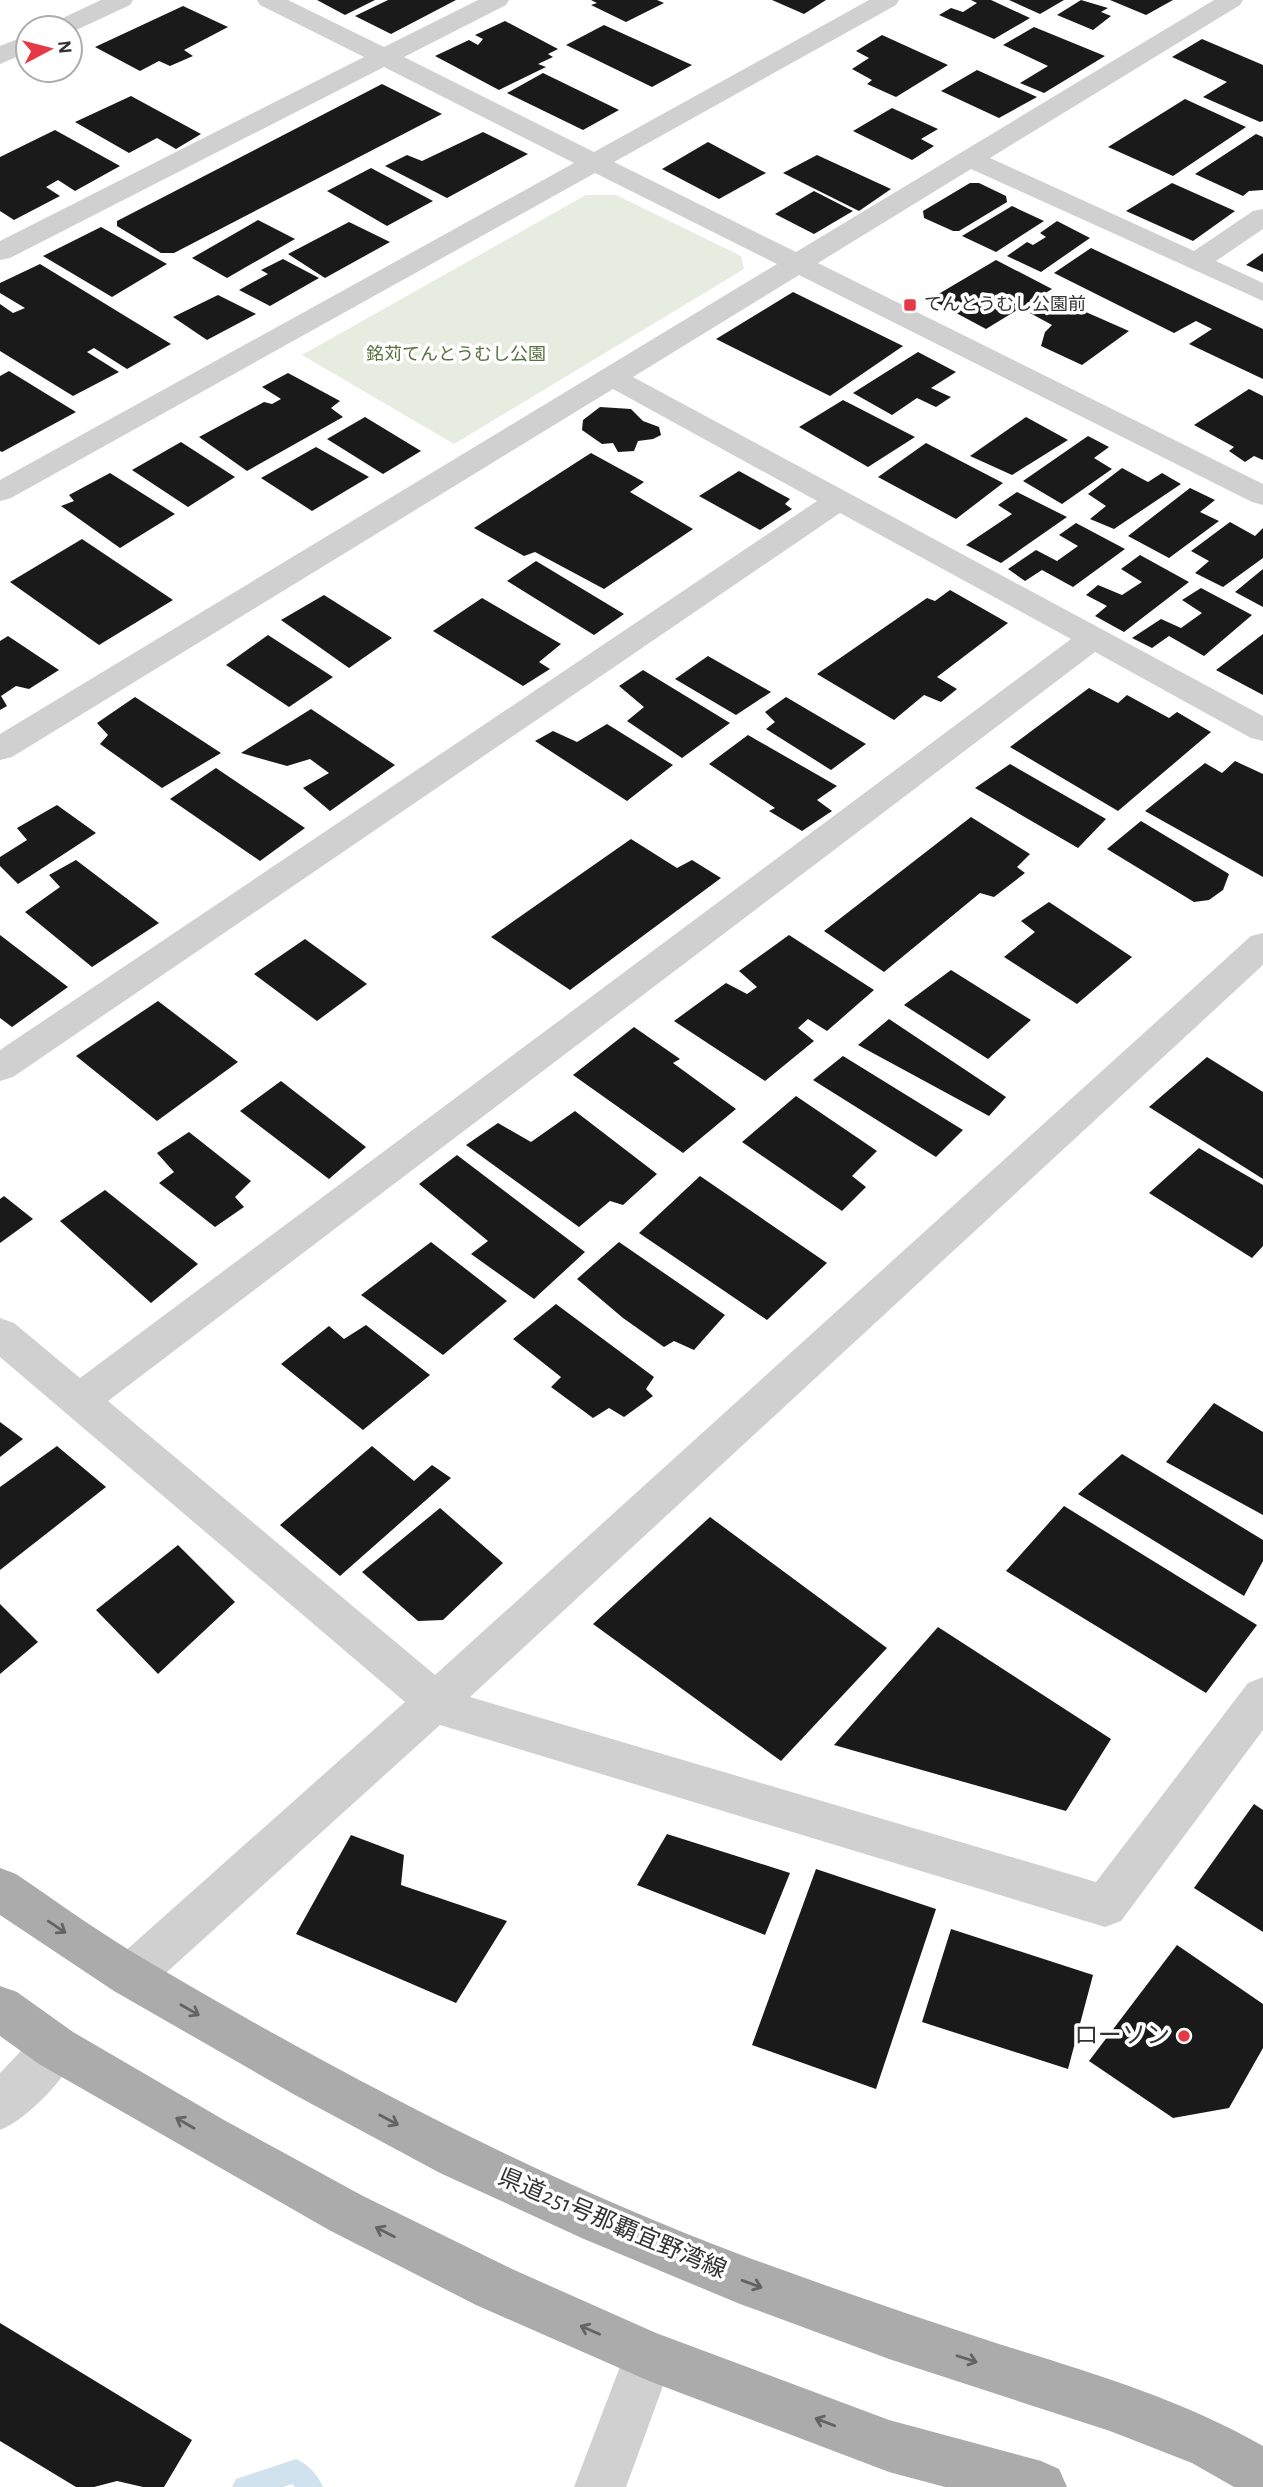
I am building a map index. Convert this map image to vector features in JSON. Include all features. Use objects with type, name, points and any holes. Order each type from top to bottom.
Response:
[{"type":"main road","name":"県道251号那覇宜野湾線","points":[[0,1888],[130,1976],[312,2079],[457,2156],[601,2222],[740,2279],[888,2334],[1110,2405],[1208,2443],[1263,2474]]},
{"type":"main road","points":[[0,2008],[56,2048],[207,2136],[346,2213],[494,2287],[649,2356],[889,2446],[1041,2487]]},
{"type":"main road","points":[[889,2446],[970,2487]]},
{"type":"street","points":[[84,17],[121,0]]},
{"type":"street","points":[[269,0],[1263,496]]},
{"type":"street","points":[[0,252],[497,0]]},
{"type":"street","points":[[0,492],[887,0]]},
{"type":"street","points":[[0,749],[1231,0]]},
{"type":"street","points":[[970,159],[1263,293]]},
{"type":"street","points":[[1196,262],[1263,217]]},
{"type":"street","points":[[612,377],[1263,730]]},
{"type":"street","points":[[0,1068],[839,500]]},
{"type":"street","points":[[79,1401],[1094,638]]},
{"type":"street","points":[[130,1976],[436,1701],[1263,945]]},
{"type":"street","points":[[0,1334],[436,1701],[461,1714],[1105,1906],[1263,1696]]},
{"type":"street","points":[[0,2107],[56,2048]]},
{"type":"street","points":[[600,2487],[649,2356]]},
{"type":"green space","name":"銘苅てんとうむし公園","points":[[586,195],[616,195],[741,256],[744,269],[454,444],[302,355]]},
{"type":"building","points":[[317,0],[375,0],[345,15]]},
{"type":"building","points":[[388,0],[456,0],[391,34],[355,16]]},
{"type":"building","points":[[591,0],[657,0],[664,3],[626,22],[591,5],[597,3]]},
{"type":"building","points":[[772,0],[826,0],[804,14]]},
{"type":"building","points":[[971,0],[991,0],[1030,18],[994,39],[939,15],[951,8],[963,12],[977,3]]},
{"type":"building","points":[[1009,0],[1064,0],[1040,14]]},
{"type":"building","points":[[1081,0],[1108,8],[1101,12],[1111,16],[1093,30],[1057,15]]},
{"type":"building","points":[[1110,0],[1173,0],[1146,15]]},
{"type":"building","points":[[183,6],[228,27],[184,50],[193,56],[170,66],[159,61],[140,71],[95,47]]},
{"type":"building","points":[[505,21],[558,49],[548,54],[553,57],[538,64],[546,67],[499,90],[435,56],[469,40],[478,45],[483,39],[475,35]]},
{"type":"building","points":[[604,25],[692,65],[652,87],[566,45]]},
{"type":"building","points":[[1034,27],[1105,56],[1044,93],[1020,83],[1048,66],[1003,45]]},
{"type":"building","points":[[882,35],[948,65],[896,97],[867,84],[872,80],[852,69],[869,58],[856,51]]},
{"type":"building","points":[[1202,39],[1263,65],[1263,121],[1203,97],[1227,82],[1172,57]]},
{"type":"building","points":[[977,70],[1037,97],[999,118],[941,91]]},
{"type":"building","points":[[543,73],[619,110],[583,130],[507,93]]},
{"type":"building","points":[[382,84],[442,114],[174,253],[161,253],[117,226],[117,221]]},
{"type":"building","points":[[131,96],[201,134],[176,149],[157,138],[129,153],[75,122]]},
{"type":"building","points":[[1185,99],[1246,127],[1173,176],[1108,147]]},
{"type":"building","points":[[892,108],[938,129],[921,139],[934,146],[912,160],[853,131]]},
{"type":"building","points":[[55,130],[120,166],[75,191],[58,180],[46,187],[60,196],[14,220],[0,211],[0,157]]},
{"type":"building","points":[[483,132],[528,154],[447,198],[385,166],[407,155],[422,161]]},
{"type":"building","points":[[1256,134],[1263,137],[1263,190],[1249,191],[1243,196],[1195,174]]},
{"type":"building","points":[[708,142],[766,173],[719,199],[662,169]]},
{"type":"building","points":[[817,155],[891,189],[859,211],[783,173]]},
{"type":"building","points":[[371,168],[433,201],[387,226],[327,191]]},
{"type":"building","points":[[970,183],[979,183],[1006,196],[1007,202],[959,231],[924,218],[923,211]]},
{"type":"building","points":[[1172,183],[1235,211],[1193,241],[1126,211]]},
{"type":"building","points":[[814,191],[853,211],[814,234],[775,214]]},
{"type":"building","points":[[1012,206],[1044,221],[996,252],[962,236]]},
{"type":"building","points":[[258,220],[295,239],[227,278],[192,258]]},
{"type":"building","points":[[1057,221],[1090,238],[1041,272],[1007,256],[1027,242],[1033,245],[1046,237],[1040,233]]},
{"type":"building","points":[[349,222],[390,242],[325,278],[288,254]]},
{"type":"building","points":[[101,227],[167,264],[112,297],[43,256]]},
{"type":"building","points":[[1091,248],[1263,329],[1263,379],[1189,344],[1212,329],[1196,321],[1174,333],[1054,273]]},
{"type":"building","points":[[1263,253],[1263,272],[1246,265]]},
{"type":"building","points":[[283,259],[319,278],[270,306],[239,290],[268,274],[261,270]]},
{"type":"building","points":[[996,260],[1052,289],[986,329],[930,299]]},
{"type":"building","points":[[40,264],[171,344],[127,369],[94,348],[87,352],[119,372],[73,396],[0,351],[0,304],[13,313],[25,308],[0,293],[0,283]]},
{"type":"building","points":[[793,292],[903,346],[830,396],[716,339]]},
{"type":"building","points":[[218,295],[256,314],[207,340],[173,317]]},
{"type":"building","points":[[1054,298],[1129,331],[1082,365],[1041,346],[1045,332],[1052,325],[1030,313]]},
{"type":"building","points":[[918,352],[956,372],[931,388],[951,397],[936,407],[917,398],[892,415],[853,393]]},
{"type":"building","points":[[9,371],[76,412],[2,452],[0,376]]},
{"type":"building","points":[[288,373],[340,401],[331,408],[343,417],[247,471],[199,437],[264,402],[272,404],[281,399],[262,387]]},
{"type":"building","points":[[1249,389],[1263,396],[1263,460],[1254,456],[1245,462],[1229,451],[1234,447],[1194,425]]},
{"type":"building","points":[[843,400],[915,437],[868,467],[799,427]]},
{"type":"building","points":[[600,407],[631,409],[643,421],[659,427],[661,435],[638,441],[634,451],[618,452],[613,443],[602,444],[582,430],[583,420]]},
{"type":"building","points":[[365,417],[421,451],[383,474],[327,439]]},
{"type":"building","points":[[1026,417],[1068,440],[1012,475],[970,456]]},
{"type":"building","points":[[1088,436],[1109,447],[1094,458],[1112,469],[1062,504],[1023,481]]},
{"type":"building","points":[[181,442],[235,477],[188,507],[132,470]]},
{"type":"building","points":[[926,443],[1003,483],[956,519],[878,477]]},
{"type":"building","points":[[316,447],[369,477],[312,511],[261,478]]},
{"type":"building","points":[[591,453],[644,482],[630,492],[693,529],[604,589],[535,552],[524,556],[474,528]]},
{"type":"building","points":[[1122,468],[1148,482],[1162,473],[1181,484],[1114,529],[1090,519],[1106,506],[1088,494]]},
{"type":"building","points":[[739,471],[790,499],[785,504],[792,509],[760,530],[699,496]]},
{"type":"building","points":[[110,473],[175,514],[120,548],[61,506],[74,501],[69,495]]},
{"type":"building","points":[[1190,488],[1215,500],[1200,512],[1219,521],[1169,558],[1128,536]]},
{"type":"building","points":[[1017,492],[1067,517],[1001,563],[966,545],[1012,514],[998,505]]},
{"type":"building","points":[[1230,522],[1255,536],[1263,528],[1263,558],[1223,587],[1195,573],[1209,561],[1191,551]]},
{"type":"building","points":[[1076,523],[1125,549],[1073,587],[1042,570],[1025,581],[1008,569],[1036,550],[1057,561],[1078,546],[1059,535]]},
{"type":"building","points":[[82,539],[173,600],[99,645],[10,582]]},
{"type":"building","points":[[1140,555],[1189,582],[1124,632],[1095,616],[1107,606],[1086,595],[1098,585],[1122,595],[1142,582],[1121,569]]},
{"type":"building","points":[[536,561],[624,614],[594,635],[507,581]]},
{"type":"building","points":[[1263,569],[1263,607],[1235,592]]},
{"type":"building","points":[[1201,588],[1252,615],[1204,656],[1169,636],[1152,648],[1132,638],[1161,619],[1181,628],[1202,613],[1182,600]]},
{"type":"building","points":[[950,590],[1008,623],[937,677],[957,689],[941,702],[924,695],[894,720],[817,674],[927,598],[935,601]]},
{"type":"building","points":[[324,595],[392,638],[349,668],[281,620]]},
{"type":"building","points":[[482,598],[561,644],[539,662],[550,669],[523,686],[433,631]]},
{"type":"building","points":[[1263,634],[1263,695],[1216,670]]},
{"type":"building","points":[[268,635],[333,677],[289,707],[226,665]]},
{"type":"building","points":[[8,636],[59,670],[29,689],[16,686],[1,696],[7,706],[0,710],[0,641]]},
{"type":"building","points":[[708,656],[771,692],[736,715],[675,679]]},
{"type":"building","points":[[643,670],[730,723],[682,758],[627,721],[644,707],[619,686]]},
{"type":"building","points":[[1089,688],[1118,703],[1127,695],[1169,718],[1177,712],[1211,732],[1118,811],[1010,747]]},
{"type":"building","points":[[135,697],[221,753],[162,788],[100,744],[108,735],[97,723]]},
{"type":"building","points":[[786,697],[866,744],[831,770],[766,729],[775,722],[765,712]]},
{"type":"building","points":[[311,709],[395,765],[330,811],[303,788],[329,773],[310,759],[287,766],[241,753]]},
{"type":"building","points":[[607,724],[673,765],[627,801],[535,741],[553,731],[577,742]]},
{"type":"building","points":[[748,735],[837,786],[817,800],[832,811],[802,831],[769,811],[775,808],[709,764]]},
{"type":"building","points":[[1235,761],[1263,774],[1263,877],[1145,811],[1205,763],[1222,773]]},
{"type":"building","points":[[1010,764],[1106,819],[1078,848],[975,788]]},
{"type":"building","points":[[216,768],[305,828],[260,861],[170,799]]},
{"type":"building","points":[[57,805],[96,833],[18,884],[0,866],[0,857],[27,840],[17,828]]},
{"type":"building","points":[[971,817],[1030,854],[1017,867],[1025,873],[994,897],[980,893],[884,972],[824,931]]},
{"type":"building","points":[[1141,821],[1229,874],[1223,890],[1209,900],[1194,902],[1107,849]]},
{"type":"building","points":[[631,839],[677,868],[692,860],[721,878],[570,990],[491,937]]},
{"type":"building","points":[[76,860],[159,923],[92,967],[25,912],[60,887],[49,875]]},
{"type":"building","points":[[1049,902],[1132,957],[1077,1004],[1004,957],[1035,932],[1021,921]]},
{"type":"building","points":[[0,935],[68,987],[12,1027],[0,1018]]},
{"type":"building","points":[[789,935],[874,990],[827,1031],[808,1019],[798,1028],[814,1041],[765,1081],[674,1021],[726,983],[747,994],[757,987],[739,971]]},
{"type":"building","points":[[305,939],[367,984],[317,1021],[254,974]]},
{"type":"building","points":[[951,970],[1031,1020],[988,1059],[904,1005]]},
{"type":"building","points":[[158,1001],[238,1062],[157,1121],[76,1056]]},
{"type":"building","points":[[889,1019],[1006,1097],[989,1116],[858,1045]]},
{"type":"building","points":[[634,1027],[680,1059],[673,1063],[736,1109],[683,1153],[573,1075]]},
{"type":"building","points":[[843,1056],[963,1130],[936,1157],[813,1080]]},
{"type":"building","points":[[1207,1057],[1263,1092],[1263,1179],[1149,1107]]},
{"type":"building","points":[[281,1081],[366,1147],[329,1179],[240,1111]]},
{"type":"building","points":[[796,1096],[877,1151],[852,1176],[866,1187],[842,1211],[742,1142]]},
{"type":"building","points":[[575,1111],[657,1174],[623,1205],[610,1201],[579,1227],[466,1145],[498,1123],[531,1142]]},
{"type":"building","points":[[189,1132],[251,1181],[235,1197],[244,1207],[215,1227],[159,1183],[174,1172],[157,1153]]},
{"type":"building","points":[[1199,1148],[1263,1185],[1263,1246],[1252,1258],[1149,1193]]},
{"type":"building","points":[[457,1155],[585,1252],[534,1299],[471,1254],[488,1241],[419,1184]]},
{"type":"building","points":[[700,1176],[827,1263],[767,1320],[639,1233]]},
{"type":"building","points":[[105,1190],[198,1264],[151,1303],[60,1221]]},
{"type":"building","points":[[4,1196],[33,1219],[0,1243],[0,1199]]},
{"type":"building","points":[[431,1242],[507,1301],[443,1355],[361,1295]]},
{"type":"building","points":[[619,1242],[725,1315],[694,1350],[674,1341],[664,1347],[623,1318],[577,1279]]},
{"type":"building","points":[[556,1304],[654,1377],[646,1389],[653,1396],[624,1417],[609,1408],[593,1418],[551,1387],[561,1377],[513,1339]]},
{"type":"building","points":[[366,1325],[430,1375],[363,1430],[281,1364],[329,1326],[344,1339]]},
{"type":"building","points":[[1214,1403],[1263,1432],[1263,1515],[1166,1462]]},
{"type":"building","points":[[0,1422],[23,1439],[0,1457]]},
{"type":"building","points":[[57,1446],[106,1487],[0,1570],[0,1487]]},
{"type":"building","points":[[372,1446],[414,1481],[432,1465],[451,1478],[340,1576],[280,1525]]},
{"type":"building","points":[[1122,1454],[1263,1540],[1263,1561],[1244,1596],[1078,1494]]},
{"type":"building","points":[[1064,1506],[1257,1625],[1206,1693],[1006,1571]]},
{"type":"building","points":[[440,1508],[503,1563],[443,1620],[418,1621],[362,1572]]},
{"type":"building","points":[[710,1517],[887,1648],[781,1761],[593,1624]]},
{"type":"building","points":[[178,1545],[235,1602],[158,1674],[96,1610]]},
{"type":"building","points":[[0,1604],[38,1642],[0,1674]]},
{"type":"building","points":[[938,1627],[1111,1739],[1066,1811],[834,1745]]},
{"type":"building","points":[[1254,1804],[1263,1810],[1263,1932],[1194,1888]]},
{"type":"building","points":[[667,1834],[790,1873],[765,1935],[637,1885]]},
{"type":"building","points":[[351,1835],[404,1855],[401,1885],[507,1921],[456,2003],[296,1934]]},
{"type":"building","points":[[816,1869],[936,1909],[876,2089],[752,2045]]},
{"type":"building","points":[[951,1929],[1093,1975],[1068,2069],[922,2022]]},
{"type":"building","points":[[1177,1945],[1263,2004],[1263,2048],[1229,2108],[1173,2118],[1089,2061]]},
{"type":"building","points":[[0,2323],[192,2440],[164,2487],[143,2487],[117,2481],[94,2487],[76,2487],[0,2441]]},
{"type":"waterway","points":[[244,2487],[296,2471],[311,2487]]},
{"type":"place","name":"てんとうむし公園前","points":[[910,305]]},
{"type":"place","name":"ローソン","points":[[1184,2036]]}]
